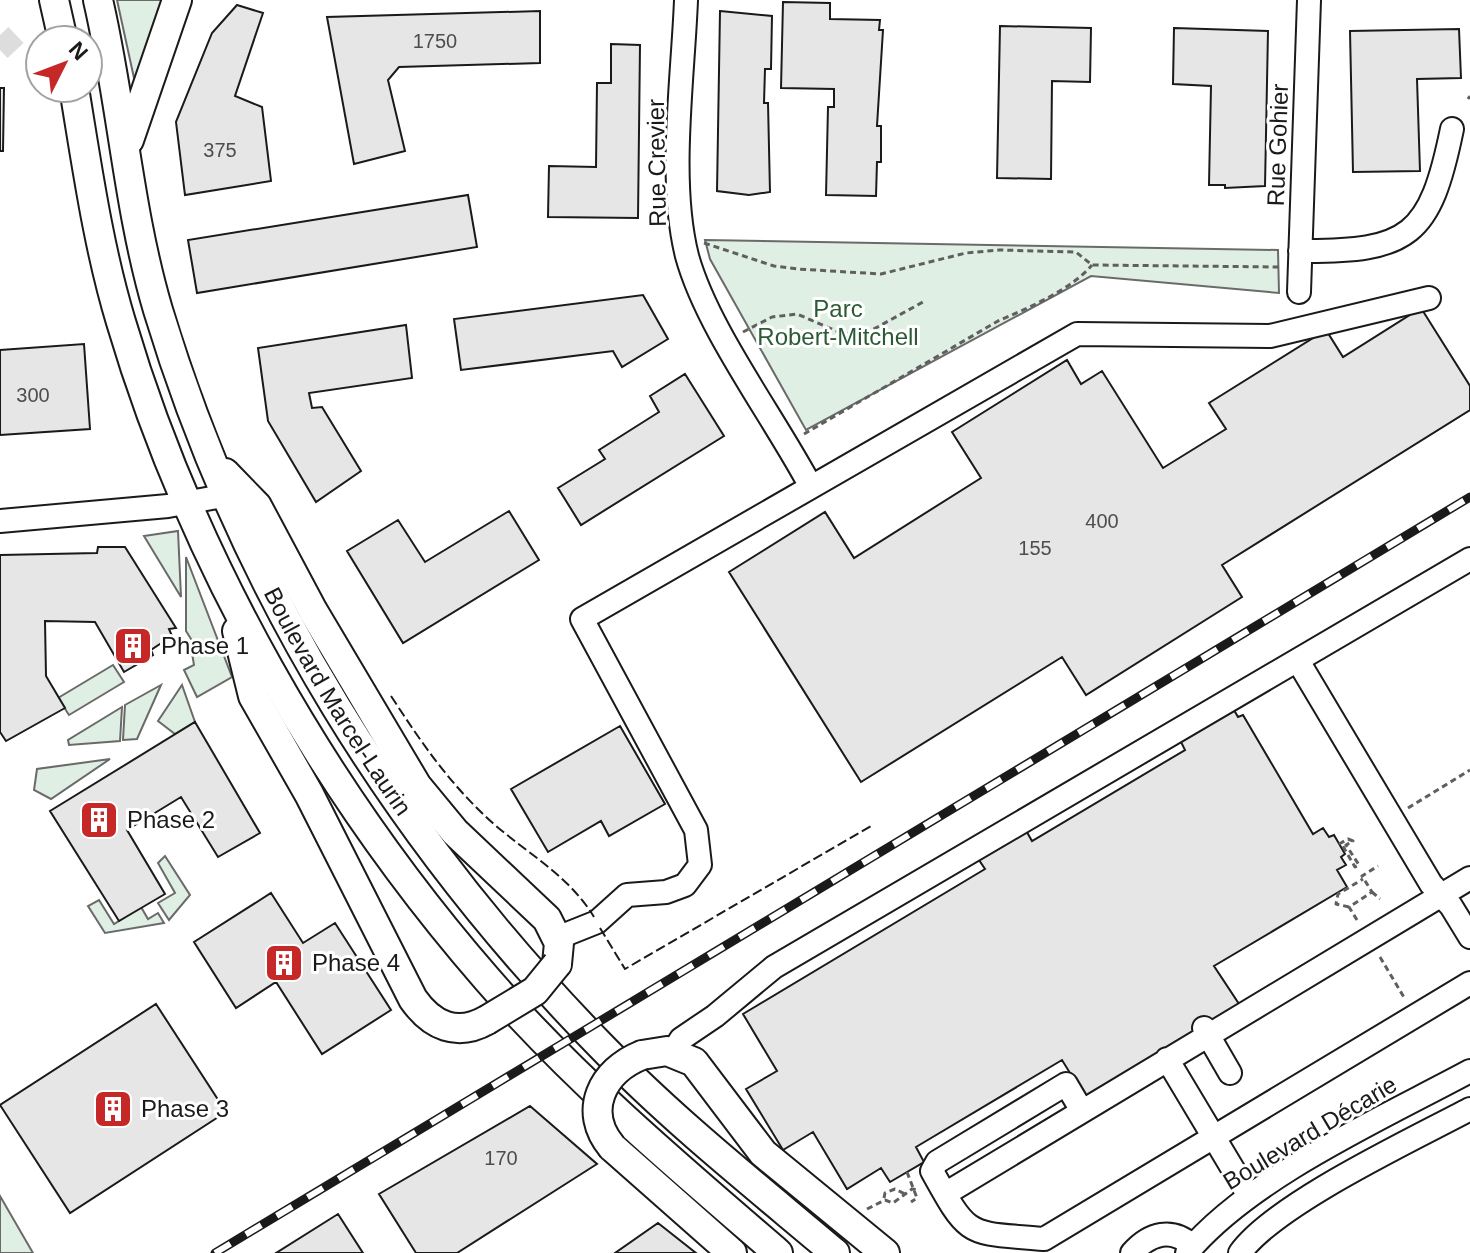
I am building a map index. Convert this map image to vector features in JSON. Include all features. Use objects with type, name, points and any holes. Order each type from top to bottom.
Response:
[{"type":"main road","points":[[54,0],[59,24]]},
{"type":"main road","name":"Boulevard Marcel-Laurin","points":[[98,0],[153,290],[181,378],[257,564],[318,679],[389,792],[472,905],[559,1002],[631,1076],[835,1253]]},
{"type":"main road","points":[[126,149],[177,0]]},
{"type":"main road","name":"Boulevard Marcel-Laurin","points":[[77,104],[117,309],[138,374],[188,503],[230,599],[365,819],[487,979],[595,1092],[778,1253]]},
{"type":"main road","points":[[214,462],[257,506],[313,611],[417,786],[455,832],[539,909],[557,951],[535,991],[466,1029],[451,1029],[429,1019],[413,999],[309,794],[253,696],[230,599]]},
{"type":"main road","points":[[732,1253],[612,1147],[598,1121],[600,1093],[617,1069],[642,1055],[673,1052],[694,1062],[763,1153],[885,1253]]},
{"type":"street","name":"Rue Crevier","points":[[686,0],[678,187],[688,258],[707,307],[796,439],[811,487]]},
{"type":"street","name":"Rue Gohier","points":[[1299,292],[1309,0]]},
{"type":"street","points":[[1300,251],[1371,247],[1398,238],[1413,227],[1430,208],[1440,187],[1452,129]]},
{"type":"street","points":[[557,951],[627,895],[666,892],[685,885],[700,865],[696,830],[582,619],[1077,334],[1270,336],[1429,298]]},
{"type":"street","points":[[0,521],[188,503],[228,495]]},
{"type":"street","points":[[673,1052],[681,1039],[715,1016],[774,967],[1470,559]]},
{"type":"street","points":[[1298,661],[1431,884],[1470,937]]},
{"type":"street","points":[[945,1194],[1206,1032],[1470,878]]},
{"type":"street","points":[[1082,1111],[1066,1084],[937,1162],[932,1171],[962,1223],[977,1233],[1044,1239],[1470,983]]},
{"type":"street","points":[[1206,1032],[1230,1073]]},
{"type":"street","points":[[1167,1059],[1249,1196]]},
{"type":"street","name":"Boulevard Décarie","points":[[1190,1249],[1249,1196],[1341,1141],[1470,1071]]},
{"type":"street","points":[[1240,1253],[1259,1232],[1296,1207],[1470,1109]]},
{"type":"street","points":[[1132,1253],[1145,1240],[1168,1233],[1183,1237],[1190,1249]]},
{"type":"path","points":[[703,243],[774,266],[881,274],[954,255],[999,250],[1076,252],[1092,265],[1280,267]]},
{"type":"path","points":[[796,439],[972,335],[1032,305],[1083,274],[1092,265]]},
{"type":"path","points":[[743,332],[772,317],[797,314],[841,333],[863,335],[923,302]]},
{"type":"path","points":[[1392,817],[1470,770]]},
{"type":"path","points":[[1348,839],[1353,841],[1346,845],[1359,865],[1355,867],[1340,844],[1348,839]]},
{"type":"path","points":[[1349,907],[1336,904],[1338,894],[1378,866]]},
{"type":"path","points":[[1372,892],[1380,899]]},
{"type":"path","points":[[885,1200],[891,1203],[912,1189],[915,1185],[907,1172]]},
{"type":"path","points":[[885,1200],[885,1193],[893,1189],[905,1194]]},
{"type":"path","points":[[911,1202],[917,1198],[912,1189]]},
{"type":"path","points":[[864,1211],[885,1200]]},
{"type":"green space","points":[[117,0],[165,0],[138,80],[134,78]]},
{"type":"green space","name":"Parc Robert-Mitchell","points":[[705,240],[1278,250],[1279,293],[1091,276],[806,430],[710,259]]},
{"type":"green space","points":[[178,531],[181,597],[144,536]]},
{"type":"green space","points":[[186,557],[232,677],[197,697],[184,670],[194,665],[192,653],[198,650],[186,631]]},
{"type":"green space","points":[[113,665],[124,682],[69,715],[58,698]]},
{"type":"green space","points":[[161,685],[137,739],[123,740],[125,705]]},
{"type":"green space","points":[[182,685],[195,722],[175,734],[158,721]]},
{"type":"green space","points":[[122,707],[120,741],[69,745],[68,740]]},
{"type":"green space","points":[[110,759],[51,799],[34,790],[37,769]]},
{"type":"green space","points":[[165,856],[190,895],[169,920],[158,903],[175,893],[158,863]]},
{"type":"green space","points":[[99,900],[114,924],[141,907],[148,919],[158,913],[164,923],[105,933],[88,906]]},
{"type":"green space","points":[[0,1196],[33,1253],[0,1253]]},
{"type":"building","points":[[783,2],[830,3],[830,19],[880,20],[879,30],[883,30],[877,126],[881,126],[881,162],[877,162],[876,196],[826,195],[828,107],[834,107],[834,89],[781,88]]},
{"type":"building","points":[[237,5],[263,13],[235,96],[262,107],[271,181],[185,195],[176,122],[212,33]]},
{"type":"building","points":[[540,11],[540,63],[399,67],[388,80],[405,151],[354,164],[327,17]]},
{"type":"building","points":[[720,11],[772,16],[771,69],[765,69],[764,103],[768,103],[770,192],[749,195],[717,191]]},
{"type":"building","points":[[1000,26],[1091,28],[1090,82],[1052,81],[1051,179],[997,178]]},
{"type":"building","points":[[1174,28],[1268,31],[1265,186],[1225,188],[1225,185],[1209,185],[1211,86],[1173,84]]},
{"type":"building","points":[[1459,29],[1461,78],[1417,79],[1420,171],[1353,172],[1350,31]]},
{"type":"building","points":[[611,44],[640,45],[638,218],[548,217],[549,166],[596,167],[597,83],[611,83]]},
{"type":"building","points":[[0,88],[4,88],[3,151],[0,151]]},
{"type":"building","points":[[468,195],[477,247],[197,293],[188,240]]},
{"type":"building","points":[[643,295],[668,339],[622,367],[613,351],[461,370],[454,319]]},
{"type":"building","points":[[1421,308],[1470,386],[1470,410],[1222,565],[1242,597],[1086,695],[1062,657],[861,782],[729,572],[825,512],[854,558],[981,478],[952,432],[1067,360],[1081,384],[1102,371],[1163,468],[1226,429],[1209,403],[1326,330],[1343,357]]},
{"type":"building","points":[[406,325],[412,378],[309,393],[312,408],[322,407],[361,471],[316,502],[268,421],[258,348]]},
{"type":"building","points":[[84,344],[90,429],[0,435],[0,350]]},
{"type":"building","points":[[685,374],[724,436],[581,525],[558,488],[605,459],[599,450],[659,412],[650,396]]},
{"type":"building","points":[[509,511],[539,560],[403,643],[347,551],[398,520],[425,562]]},
{"type":"building","name":"Phase 1","points":[[98,547],[125,547],[176,628],[169,629],[172,636],[151,650],[153,655],[124,672],[95,622],[45,621],[46,676],[65,708],[6,741],[0,732],[0,555],[97,553]]},
{"type":"building","points":[[1234,710],[1238,717],[1243,715],[1313,834],[1323,828],[1329,837],[1334,835],[1345,854],[1341,857],[1346,865],[1337,870],[1347,887],[1214,966],[1241,1007],[1086,1099],[1062,1060],[916,1147],[924,1162],[890,1182],[881,1168],[847,1189],[813,1132],[783,1150],[746,1089],[777,1071],[743,1014],[985,869],[979,860],[1010,842],[1007,837],[1024,827],[1032,841],[1185,750],[1181,742]]},
{"type":"building","name":"Phase 2","points":[[195,722],[260,833],[218,857],[181,797],[127,830],[165,894],[119,921],[50,811]]},
{"type":"building","points":[[620,726],[665,804],[609,836],[601,821],[548,852],[511,789]]},
{"type":"building","name":"Phase 4","points":[[271,893],[303,943],[335,923],[391,1010],[322,1054],[276,982],[236,1008],[194,942]]},
{"type":"building","name":"Phase 3","points":[[156,1004],[226,1112],[70,1213],[0,1105]]},
{"type":"building","points":[[530,1106],[597,1164],[457,1253],[416,1253],[379,1194]]},
{"type":"building","points":[[338,1214],[363,1253],[276,1253]]},
{"type":"building","points":[[658,1223],[696,1253],[615,1253]]},
{"type":"tunnel","points":[[0,50],[17,34]]},
{"type":"railway","points":[[215,1253],[1470,497]]},
{"type":"fence","points":[[391,696],[451,780],[495,825],[561,878],[594,917]]},
{"type":"fence","points":[[600,928],[625,969],[871,826]]},
{"type":"place","name":"Phase 1","points":[[133,646]]},
{"type":"place","name":"Phase 2","points":[[99,820]]},
{"type":"place","name":"Phase 4","points":[[284,963]]},
{"type":"place","name":"Phase 3","points":[[113,1109]]}]
